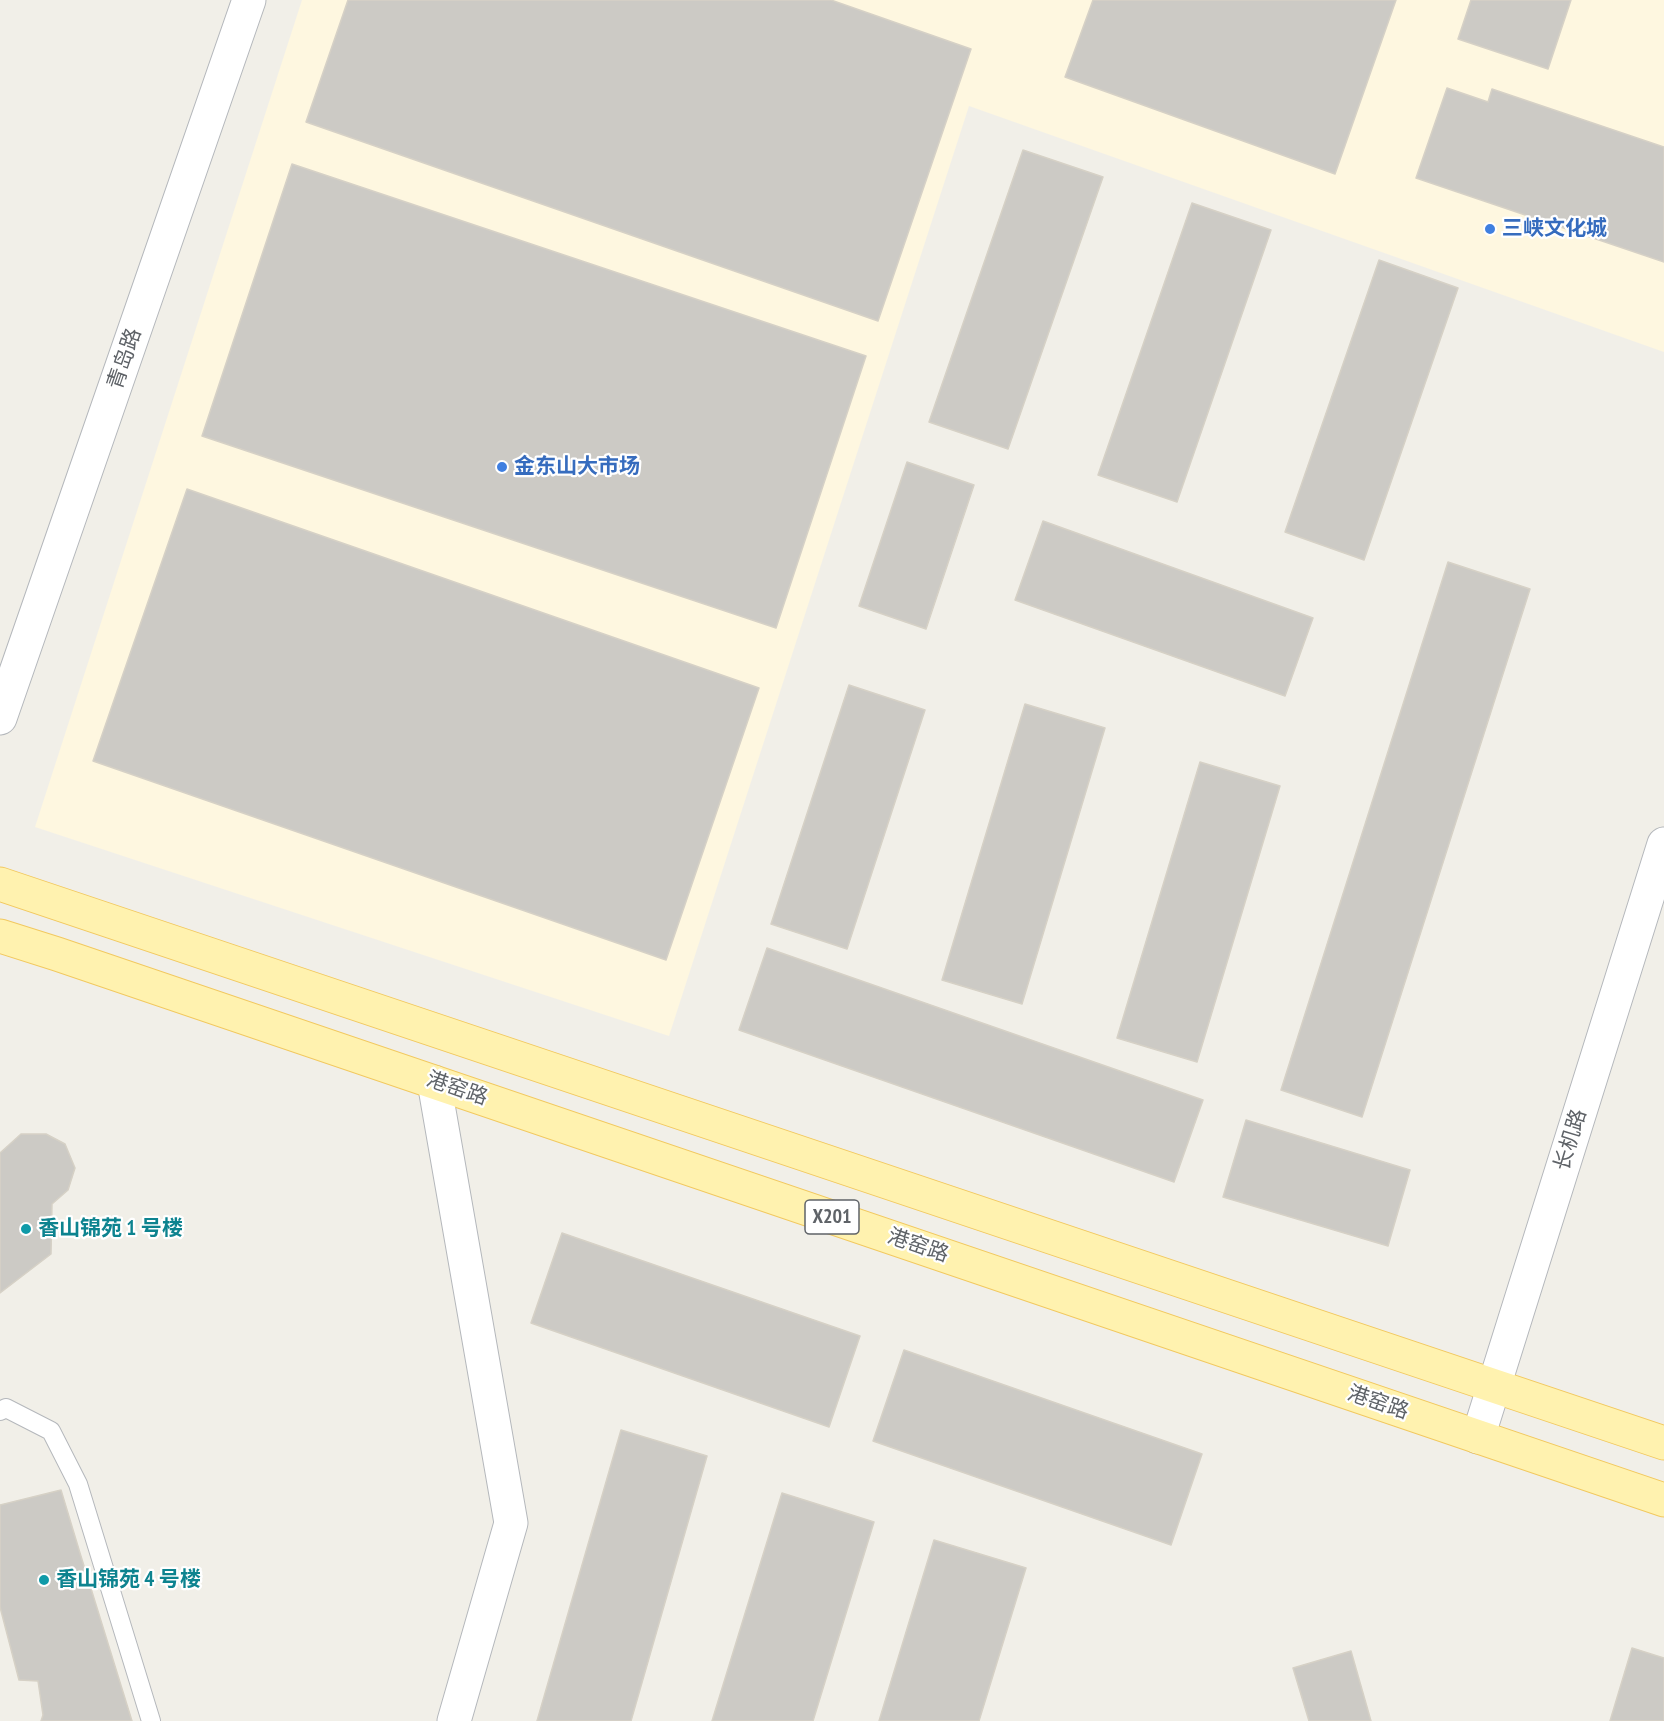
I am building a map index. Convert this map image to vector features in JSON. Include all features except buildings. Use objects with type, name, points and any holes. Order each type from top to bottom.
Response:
[{"type":"main road","name":"X201","points":[[0,884],[1664,1443]]},
{"type":"main road","name":"港窑路","points":[[0,936],[1664,1500]]},
{"type":"street","name":"青岛路","points":[[0,718],[249,0]]},
{"type":"street","name":"长机路","points":[[1478,1437],[1664,844]]},
{"type":"street","points":[[434,1082],[511,1523],[454,1721]]},
{"type":"lane","points":[[0,1411],[6,1408],[51,1431],[78,1484],[151,1721]]},
{"type":"shaded area","name":"金东山大市场","points":[[302,0],[1664,0],[1664,352],[969,106],[669,1036],[35,827]]},
{"type":"place","name":"三峡文化城","points":[[1490,229]]},
{"type":"place","name":"金东山大市场","points":[[502,467]]},
{"type":"place","name":"香山锦苑 1 号楼","points":[[26,1229]]},
{"type":"place","name":"香山锦苑 4 号楼","points":[[44,1580]]}]
